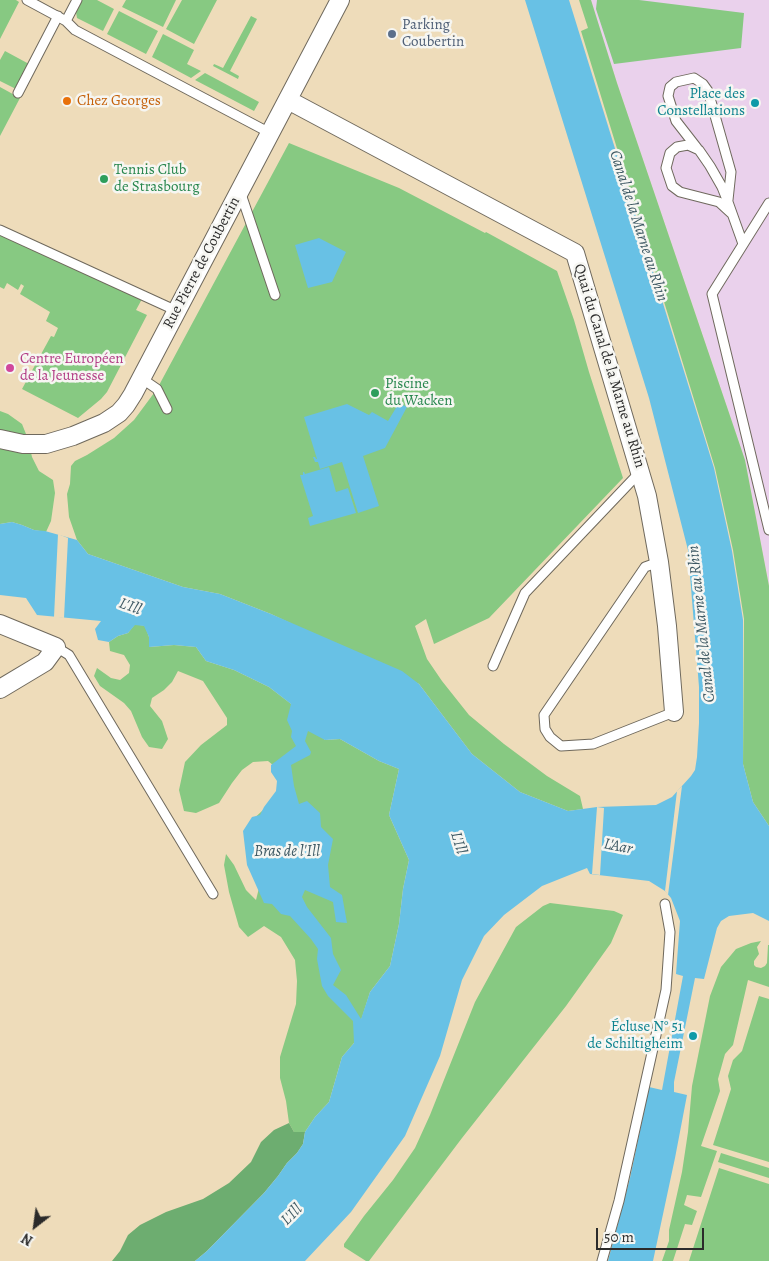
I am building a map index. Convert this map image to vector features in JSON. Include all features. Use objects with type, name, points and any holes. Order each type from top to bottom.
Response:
[{"type":"street","name":"Rue Pierre de Coubertin","points":[[0,439],[23,444],[46,444],[73,436],[104,423],[119,413],[126,404],[142,378],[340,0]]},
{"type":"street","name":"Quai du Canal de la Marne au Rhin","points":[[288,100],[574,253],[647,496],[659,562],[667,626],[674,712]]},
{"type":"street","points":[[0,624],[56,647],[45,662],[0,689]]},
{"type":"lane","points":[[27,0],[62,18],[75,30],[270,133]]},
{"type":"lane","points":[[18,93],[62,18],[77,0]]},
{"type":"lane","points":[[728,202],[731,172],[708,91],[703,84],[694,78],[676,82],[670,87],[668,96],[676,122],[699,150],[718,180],[744,244]]},
{"type":"lane","points":[[699,150],[688,145],[677,147],[670,153],[666,168],[672,186],[680,192],[719,202],[732,214]]},
{"type":"lane","points":[[240,191],[275,295]]},
{"type":"lane","points":[[769,203],[712,294],[769,530]]},
{"type":"lane","points":[[0,230],[177,311]]},
{"type":"lane","points":[[142,378],[157,389],[167,409]]},
{"type":"lane","points":[[493,666],[525,593],[640,472]]},
{"type":"lane","points":[[659,562],[645,567],[639,575],[544,715],[544,728],[550,737],[561,746],[593,744],[674,712]]},
{"type":"lane","points":[[56,647],[69,655],[213,894]]},
{"type":"lane","points":[[602,1261],[619,1201],[666,990],[670,942],[665,904]]},
{"type":"shaded area","points":[[591,0],[769,0],[769,586],[745,460],[617,83]]},
{"type":"green space","points":[[0,0],[16,0],[19,2],[0,39]]},
{"type":"green space","points":[[82,0],[97,0],[114,9],[103,31],[77,18],[76,12]]},
{"type":"green space","points":[[126,0],[176,0],[163,27],[122,7]]},
{"type":"green space","points":[[182,0],[217,0],[194,44],[166,29]]},
{"type":"green space","points":[[579,0],[591,0],[617,83],[745,460],[769,586],[769,826],[753,802],[743,764],[744,619],[733,550],[715,468],[581,31],[588,28]]},
{"type":"green space","points":[[597,0],[639,0],[744,13],[741,48],[614,64],[596,9]]},
{"type":"green space","points":[[119,11],[158,31],[146,54],[107,34]]},
{"type":"green space","points":[[251,16],[257,19],[230,71],[239,76],[238,79],[213,66],[214,64],[223,68]]},
{"type":"green space","points":[[163,34],[194,50],[187,64],[201,71],[191,78],[152,57]]},
{"type":"green space","points":[[5,51],[29,64],[16,89],[0,81],[0,60]]},
{"type":"green space","points":[[205,73],[259,102],[254,111],[195,80]]},
{"type":"green space","points":[[0,87],[20,98],[0,136]]},
{"type":"green space","name":"Piscine du Wacken","points":[[289,143],[399,188],[486,232],[557,271],[623,478],[489,618],[434,644],[426,619],[415,626],[427,659],[469,715],[547,776],[580,796],[583,809],[568,811],[520,792],[472,754],[419,684],[271,614],[220,594],[183,587],[88,554],[77,540],[69,517],[67,494],[70,484],[71,466],[75,461],[114,438],[134,420],[157,389]]},
{"type":"green space","points":[[0,235],[142,299],[136,310],[147,315],[107,392],[78,418],[22,389],[51,336],[54,337],[58,328],[46,321],[50,312],[20,294],[24,286],[21,284],[18,290],[7,283],[4,289],[0,287]]},
{"type":"green space","points":[[0,411],[22,424],[32,457],[39,471],[53,480],[55,493],[51,521],[46,532],[12,522],[0,524],[0,449],[2,447]]},
{"type":"green space","points":[[135,624],[145,626],[149,637],[149,647],[174,645],[196,647],[206,661],[234,670],[269,687],[303,713],[325,740],[340,739],[379,761],[399,769],[389,815],[409,860],[390,966],[370,992],[354,1043],[342,1057],[329,1102],[315,1117],[305,1132],[294,1132],[289,1123],[280,1078],[280,1057],[296,1004],[297,981],[295,960],[281,937],[264,926],[248,937],[239,927],[224,865],[226,854],[234,865],[246,890],[256,900],[260,884],[248,824],[276,798],[279,770],[268,761],[253,762],[242,770],[219,803],[196,813],[184,811],[179,790],[185,762],[201,745],[227,725],[227,718],[203,681],[178,671],[172,682],[152,698],[150,706],[162,721],[168,739],[162,749],[149,747],[142,737],[131,711],[124,703],[100,686],[94,676],[97,668],[111,678],[120,680],[129,673],[130,665],[124,655],[110,651],[109,642],[118,636],[128,633]]},
{"type":"green space","points":[[550,903],[614,911],[623,915],[611,943],[566,1006],[462,1138],[369,1261],[366,1261],[344,1247],[344,1244],[415,1148],[475,1002],[516,927],[543,906]]},
{"type":"green space","points":[[761,941],[757,947],[759,954],[754,961],[754,965],[761,968],[765,966],[769,945],[769,987],[748,980],[733,1045],[725,1054],[718,1079],[720,1091],[701,1146],[717,1151],[701,1197],[687,1195],[684,1205],[697,1211],[692,1225],[685,1224],[673,1261],[662,1261],[669,1241],[669,1230],[682,1172],[692,1086],[710,996],[721,967],[736,949]]},
{"type":"green space","points":[[759,996],[769,999],[769,1162],[713,1145],[731,1089],[728,1076],[733,1060],[742,1051]]},
{"type":"green space","points":[[289,1123],[294,1132],[305,1132],[303,1144],[297,1153],[264,1193],[195,1261],[112,1261],[120,1251],[128,1235],[140,1225],[166,1212],[203,1199],[229,1183],[251,1162],[261,1142],[274,1130]]},
{"type":"green space","points":[[721,1153],[769,1168],[769,1178],[718,1162]]},
{"type":"green space","points":[[719,1168],[769,1184],[769,1261],[689,1261]]},
{"type":"water","points":[[525,0],[569,0],[714,468],[732,551],[743,620],[743,764],[753,802],[769,826],[769,921],[753,913],[729,916],[721,921],[717,928],[704,979],[695,978],[674,1082],[674,1092],[687,1095],[653,1261],[608,1261],[630,1178],[649,1087],[662,1090],[683,976],[676,974],[680,921],[671,898],[665,891],[649,881],[590,874],[587,868],[542,886],[504,915],[484,936],[462,980],[440,1056],[405,1136],[351,1212],[305,1261],[195,1261],[264,1193],[297,1153],[303,1144],[305,1132],[315,1117],[329,1102],[342,1057],[354,1043],[353,1021],[328,996],[322,986],[317,959],[318,949],[290,916],[281,914],[272,904],[264,903],[247,865],[243,831],[252,817],[260,815],[276,791],[277,781],[271,772],[271,765],[296,746],[291,737],[292,731],[287,720],[291,704],[269,687],[234,670],[206,661],[196,647],[174,645],[149,647],[149,637],[144,626],[135,625],[128,633],[118,636],[109,642],[98,640],[95,629],[101,621],[37,615],[26,598],[0,595],[0,524],[12,522],[34,530],[45,531],[77,540],[88,554],[183,587],[220,594],[402,671],[419,684],[472,754],[520,792],[568,811],[597,807],[656,805],[672,797],[695,770],[699,723],[699,687],[688,550],[649,398]],"holes":[[[308,731],[325,740],[340,739],[379,761],[399,769],[389,815],[409,860],[390,966],[370,992],[361,1019],[346,995],[333,985],[341,970],[333,954],[331,938],[307,907],[302,897],[305,890],[333,902],[336,922],[347,923],[342,895],[330,887],[328,865],[333,839],[321,827],[320,813],[307,801],[299,804],[291,765],[310,755],[311,752],[305,741]]]},
{"type":"water","points":[[319,238],[346,252],[332,282],[308,288],[295,245]]},
{"type":"water","points":[[399,403],[407,407],[385,448],[363,456],[379,506],[358,513],[342,462],[320,469],[318,462],[315,462],[313,457],[317,459],[304,417],[347,404],[369,415],[372,412],[388,421]]},
{"type":"water","points":[[329,467],[336,492],[348,488],[356,513],[310,526],[308,518],[313,516],[300,475],[303,475],[303,472],[305,474]]},
{"type":"pier","points":[[58,534],[68,538],[64,618],[54,617]]},
{"type":"pier","points":[[682,786],[668,895],[665,891],[677,791]]},
{"type":"pier","points":[[597,807],[604,808],[600,875],[592,874]]},
{"type":"place","name":"Parking Coubertin","points":[[392,34]]},
{"type":"place","name":"Chez Georges","points":[[67,101]]},
{"type":"place","name":"Place des Constellations","points":[[755,103]]},
{"type":"place","name":"Tennis Club de Strasbourg","points":[[104,179]]},
{"type":"place","name":"Centre Européen de la Jeunesse","points":[[10,368]]},
{"type":"place","name":"Piscine du Wacken","points":[[375,393]]},
{"type":"place","name":"Écluse N° 51 de Schiltigheim","points":[[693,1036]]},
{"type":"water label","name":"Canal de la Marne au Rhin","points":[[638,226]]},
{"type":"water label","name":"L'Ill","points":[[130,607]]},
{"type":"water label","name":"Canal de la Marne au Rhin","points":[[702,624]]},
{"type":"water label","name":"L'Ill","points":[[458,843]]},
{"type":"water label","name":"L'Aar","points":[[618,847]]},
{"type":"water label","name":"Bras de l'Ill","points":[[287,852]]},
{"type":"water label","name":"L'Ill","points":[[292,1215]]}]
